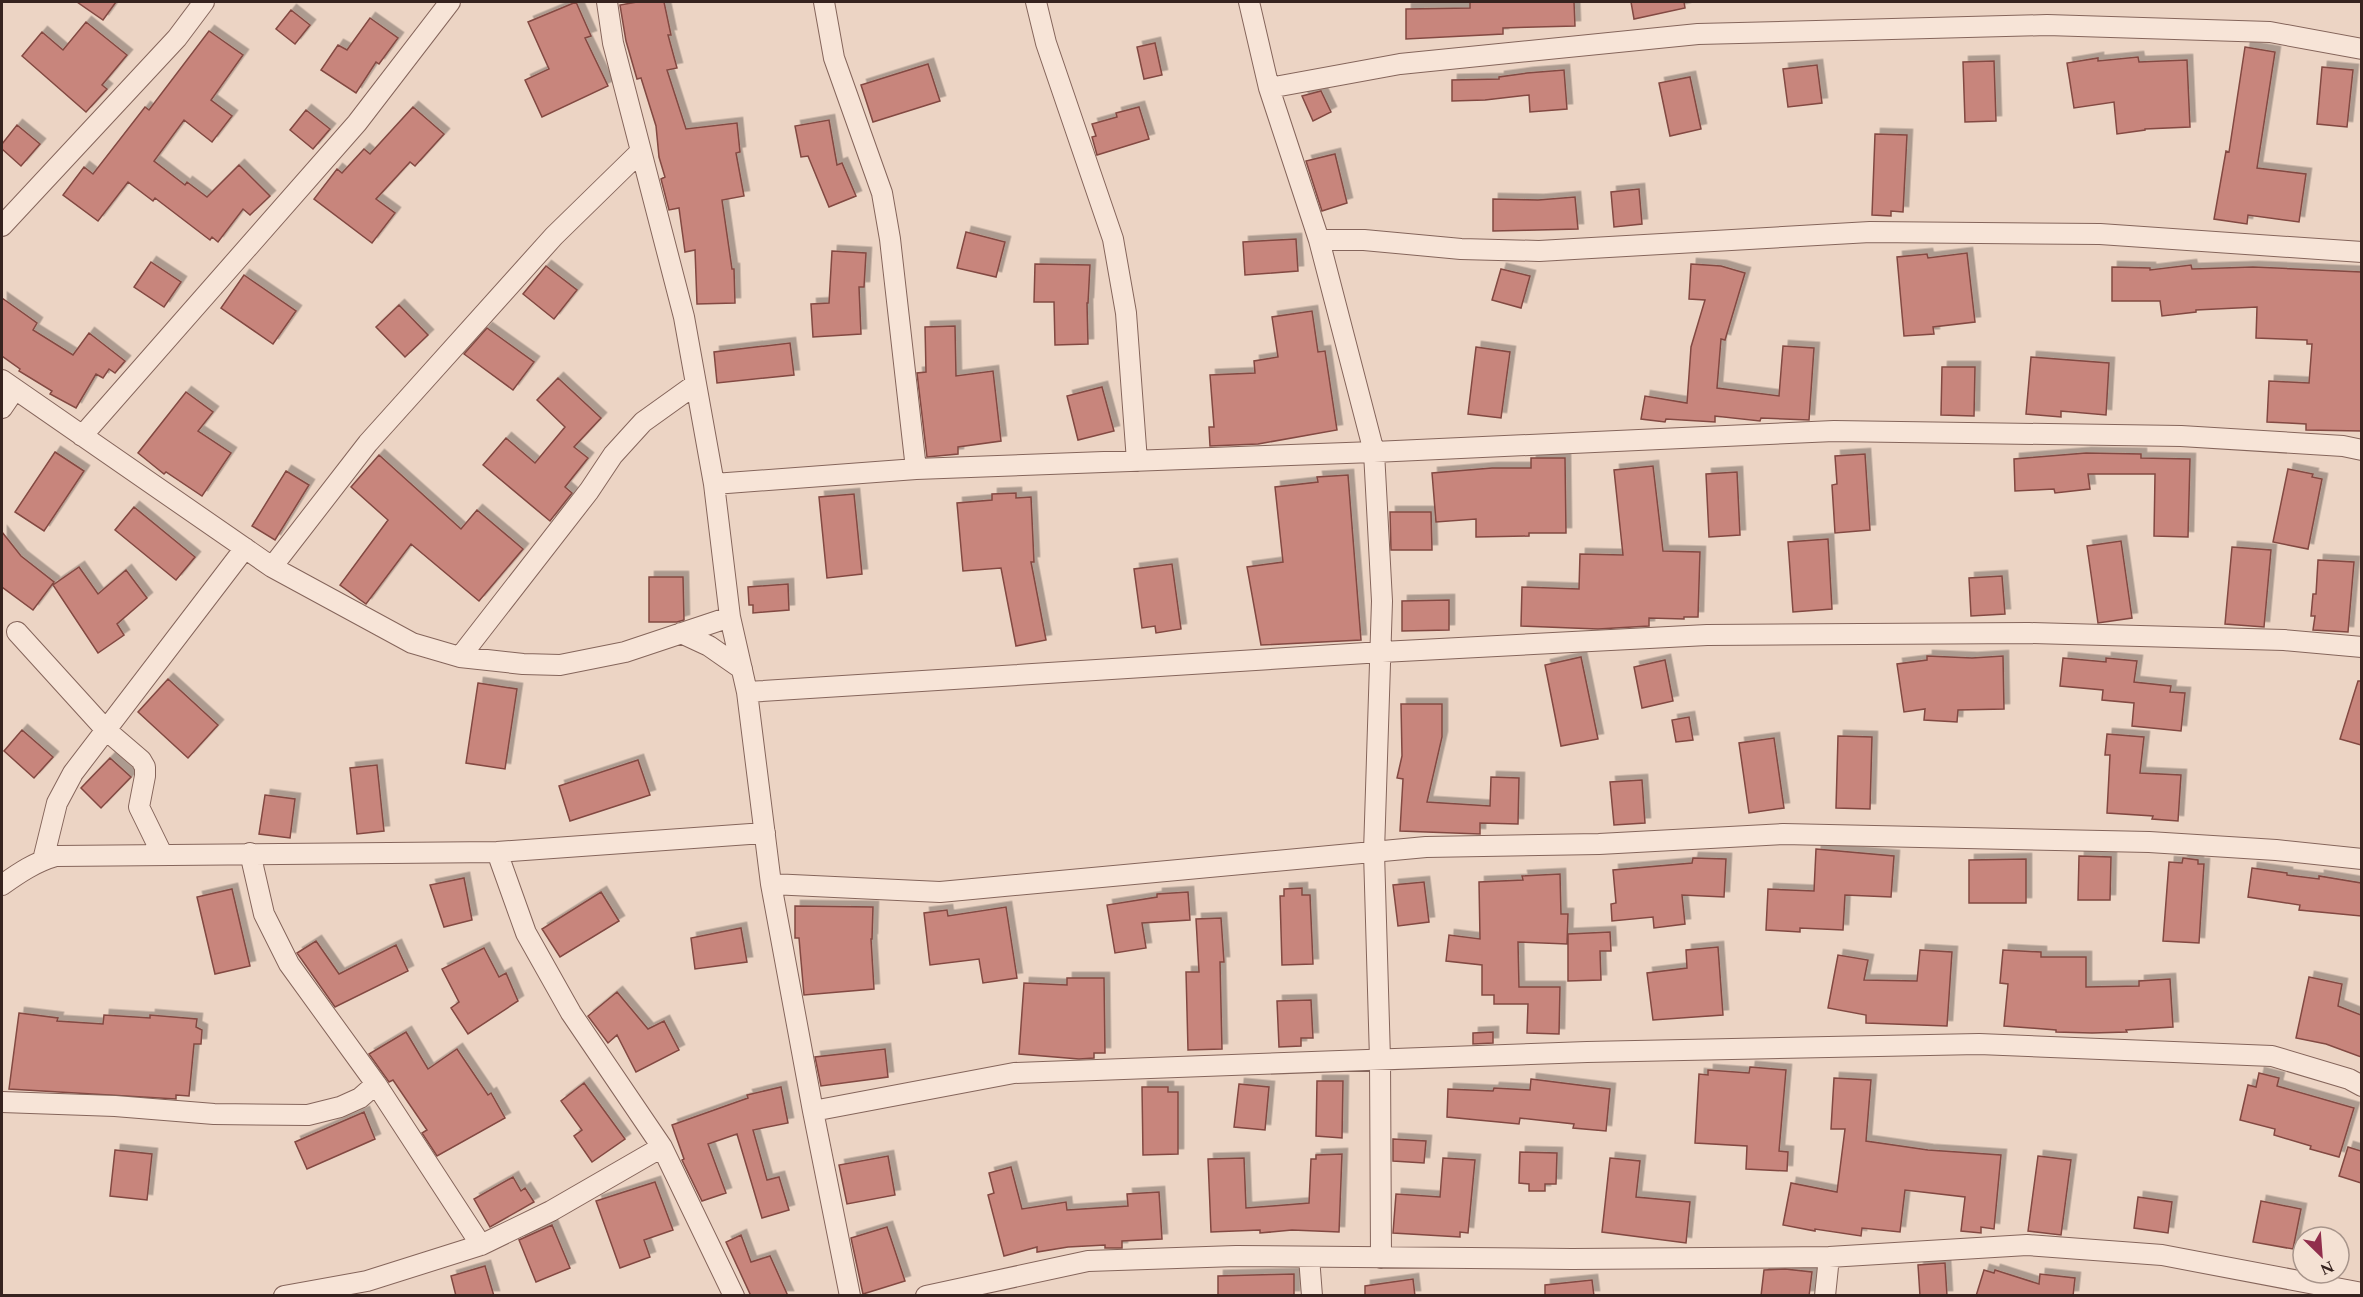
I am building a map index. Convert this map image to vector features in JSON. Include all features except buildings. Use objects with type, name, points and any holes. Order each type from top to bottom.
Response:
[{"type":"street","points":[[2,226],[177,38],[204,2]]},
{"type":"street","points":[[82,436],[357,123],[450,2]]},
{"type":"street","points":[[607,2],[613,43],[684,317],[714,484],[730,616],[747,692],[771,884],[850,1296]]},
{"type":"street","points":[[824,2],[834,58],[882,193],[890,239],[916,470]]},
{"type":"street","points":[[1036,2],[1046,43],[1113,239],[1126,313],[1137,461]]},
{"type":"street","points":[[1249,2],[1269,88],[1319,240],[1374,452],[1382,601],[1374,852],[1380,1059],[1381,1258]]},
{"type":"street","points":[[1269,88],[1400,64],[1698,34],[2047,25],[2271,32],[2361,49]]},
{"type":"street","points":[[272,567],[368,443],[554,236],[641,152]]},
{"type":"street","points":[[1319,240],[1364,240],[1461,249],[1539,251],[1870,232],[2100,234],[2361,252]]},
{"type":"street","points":[[460,657],[589,491],[613,455],[643,422],[696,384]]},
{"type":"street","points":[[2,408],[8,385],[272,567],[412,643],[460,657],[523,664],[560,665],[625,652],[730,616]]},
{"type":"street","points":[[714,484],[916,470],[1834,431],[2181,436],[2343,446],[2361,450]]},
{"type":"street","points":[[43,860],[57,803],[73,773],[245,548]]},
{"type":"street","points":[[17,632],[106,730],[141,760],[145,767],[139,807],[162,854]]},
{"type":"street","points":[[681,633],[709,646],[741,669]]},
{"type":"street","points":[[747,692],[1382,652],[1707,635],[2029,633],[2284,640],[2361,647]]},
{"type":"street","points":[[2,885],[43,860],[56,856],[497,852],[765,833]]},
{"type":"street","points":[[771,884],[940,892],[1426,847],[1599,843],[1783,834],[2149,842],[2276,850],[2361,859]]},
{"type":"street","points":[[497,852],[526,933],[571,1013],[662,1147],[734,1296]]},
{"type":"street","points":[[250,853],[264,914],[289,964],[376,1084],[481,1245]]},
{"type":"street","points":[[813,1111],[1014,1073],[1380,1059],[1979,1044],[2272,1056],[2349,1079],[2361,1086]]},
{"type":"street","points":[[2,1102],[115,1106],[214,1114],[308,1115],[340,1107],[360,1098],[376,1084]]},
{"type":"street","points":[[284,1296],[367,1281],[481,1245],[551,1211],[662,1147]]},
{"type":"street","points":[[926,1296],[1088,1261],[1236,1256],[1828,1257],[2027,1245],[2162,1256],[2361,1293]]},
{"type":"street","points":[[1309,1257],[1312,1296]]},
{"type":"street","points":[[1825,1296],[1828,1257]]}]
